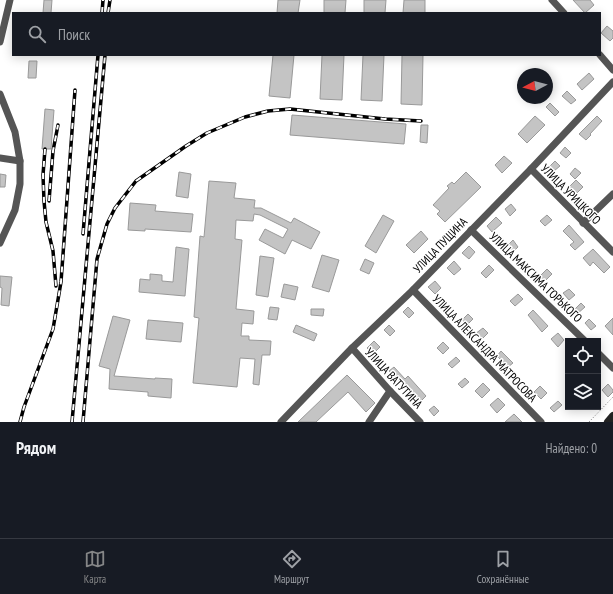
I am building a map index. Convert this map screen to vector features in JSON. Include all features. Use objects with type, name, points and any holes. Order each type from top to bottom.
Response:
[{"type":"main road","points":[[608,422],[613,416]]},
{"type":"street","points":[[0,42],[10,0]]},
{"type":"street","points":[[552,0],[563,12]]},
{"type":"street","points":[[601,56],[613,70]]},
{"type":"street","name":"УЛИЦА ПУЩИНА","points":[[281,422],[352,348],[412,290],[531,169],[613,82]]},
{"type":"street","points":[[0,94],[15,132],[20,161],[20,184],[15,210],[0,243]]},
{"type":"street","points":[[0,158],[20,161]]},
{"type":"street","name":"УЛИЦА УРИЦКОГО","points":[[531,169],[613,252]]},
{"type":"street","points":[[583,223],[613,194]]},
{"type":"street","name":"УЛИЦА МАКСИМА ГОРЬКОГО","points":[[471,230],[582,338]]},
{"type":"street","name":"УЛИЦА АЛЕКСАНДРА МАТРОСОВА","points":[[412,290],[541,422]]},
{"type":"street","name":"УЛИЦА ВАТУТИНА","points":[[352,348],[420,422]]},
{"type":"street","points":[[601,356],[613,368]]},
{"type":"street","points":[[369,422],[390,391]]},
{"type":"path","points":[[589,422],[613,397]]},
{"type":"building","points":[[44,0],[52,0],[51,12],[43,12]]},
{"type":"building","points":[[278,0],[300,0],[298,12],[277,12]]},
{"type":"building","points":[[324,0],[346,0],[345,12],[324,12]]},
{"type":"building","points":[[364,0],[386,0],[385,12],[364,12]]},
{"type":"building","points":[[404,0],[425,0],[425,12],[403,12]]},
{"type":"building","points":[[573,0],[590,0],[594,5],[584,12]]},
{"type":"building","points":[[607,26],[613,31],[613,38],[610,41],[601,33]]},
{"type":"building","points":[[273,56],[294,56],[290,98],[269,96]]},
{"type":"building","points":[[322,56],[344,56],[342,100],[320,99]]},
{"type":"building","points":[[363,56],[384,56],[382,101],[361,100]]},
{"type":"building","points":[[402,56],[423,56],[422,105],[401,104]]},
{"type":"building","points":[[29,61],[37,61],[36,78],[28,78]]},
{"type":"building","points":[[589,73],[594,79],[582,90],[577,84]]},
{"type":"building","points":[[567,91],[576,100],[571,104],[562,96]]},
{"type":"building","points":[[551,104],[559,112],[555,116],[546,107]]},
{"type":"building","points":[[45,109],[54,110],[51,149],[42,149]]},
{"type":"building","points":[[292,115],[406,124],[404,144],[290,135]]},
{"type":"building","points":[[535,116],[545,125],[527,143],[518,134]]},
{"type":"building","points":[[597,116],[602,121],[586,140],[579,134]]},
{"type":"building","points":[[421,125],[428,125],[427,143],[420,142]]},
{"type":"building","points":[[565,147],[571,153],[566,158],[560,153]]},
{"type":"building","points":[[504,156],[512,163],[502,173],[495,165]]},
{"type":"building","points":[[555,161],[560,166],[554,171],[549,167]]},
{"type":"building","points":[[575,168],[581,173],[575,179],[570,174]]},
{"type":"building","points":[[179,172],[191,174],[188,198],[176,196]]},
{"type":"building","points":[[466,172],[481,187],[445,222],[437,214],[440,211],[433,205],[449,188],[447,186],[452,182],[454,184]]},
{"type":"building","points":[[0,174],[6,175],[5,187],[0,187]]},
{"type":"building","points":[[576,180],[583,187],[576,194],[569,187]]},
{"type":"building","points":[[209,181],[236,183],[234,198],[255,200],[254,208],[261,208],[291,223],[294,218],[320,232],[311,249],[292,240],[285,254],[259,240],[265,229],[283,238],[288,229],[260,215],[254,214],[253,221],[236,220],[235,239],[242,240],[236,309],[254,311],[253,324],[242,323],[241,336],[249,336],[249,340],[271,341],[270,355],[262,355],[259,385],[253,384],[255,359],[240,358],[237,387],[193,383],[199,318],[194,317],[200,236],[204,237]]},
{"type":"building","points":[[130,203],[156,205],[155,211],[193,214],[191,232],[145,229],[145,231],[128,230]]},
{"type":"building","points":[[511,204],[516,210],[510,216],[505,209]]},
{"type":"building","points":[[383,215],[394,221],[376,253],[365,246]]},
{"type":"building","points":[[547,215],[552,220],[545,226],[540,221]]},
{"type":"building","points":[[496,217],[502,223],[492,232],[487,226]]},
{"type":"building","points":[[569,225],[584,242],[575,250],[570,245],[574,242],[563,231]]},
{"type":"building","points":[[421,231],[428,239],[414,253],[406,245]]},
{"type":"building","points":[[513,240],[518,247],[513,252],[507,246]]},
{"type":"building","points":[[469,246],[475,252],[469,259],[462,253]]},
{"type":"building","points":[[176,247],[189,249],[185,296],[139,292],[140,279],[150,280],[150,274],[162,275],[162,281],[173,282]]},
{"type":"building","points":[[593,249],[610,267],[604,273],[593,262],[590,266],[583,258]]},
{"type":"building","points":[[322,255],[339,260],[329,292],[312,287]]},
{"type":"building","points":[[260,256],[274,258],[268,297],[256,295]]},
{"type":"building","points":[[365,259],[374,263],[369,274],[360,270]]},
{"type":"building","points":[[454,261],[461,269],[454,275],[447,268]]},
{"type":"building","points":[[489,265],[494,270],[486,278],[481,273]]},
{"type":"building","points":[[547,269],[552,274],[544,282],[539,277]]},
{"type":"building","points":[[0,276],[12,277],[9,306],[1,305],[2,288],[0,287]]},
{"type":"building","points":[[435,281],[441,288],[435,294],[428,287]]},
{"type":"building","points":[[284,284],[298,287],[295,300],[281,297]]},
{"type":"building","points":[[569,289],[575,295],[569,300],[563,293]]},
{"type":"building","points":[[518,294],[523,299],[515,306],[510,301]]},
{"type":"building","points":[[581,303],[585,307],[577,314],[573,311]]},
{"type":"building","points":[[270,307],[279,308],[277,320],[268,319]]},
{"type":"building","points":[[408,307],[414,313],[409,318],[403,312]]},
{"type":"building","points":[[311,309],[324,309],[323,316],[311,315]]},
{"type":"building","points":[[533,310],[548,326],[542,332],[528,315]]},
{"type":"building","points":[[468,314],[473,319],[467,325],[462,320]]},
{"type":"building","points":[[113,316],[130,320],[114,376],[172,379],[171,398],[148,396],[148,392],[109,389],[110,369],[99,366]]},
{"type":"building","points":[[613,318],[613,335],[605,326]]},
{"type":"building","points":[[589,319],[596,326],[591,330],[585,323]]},
{"type":"building","points":[[148,320],[183,323],[181,342],[146,339]]},
{"type":"building","points":[[296,325],[317,334],[314,341],[293,332]]},
{"type":"building","points":[[389,325],[395,331],[390,336],[384,330]]},
{"type":"building","points":[[483,328],[488,333],[481,340],[475,334]]},
{"type":"building","points":[[558,333],[564,340],[558,347],[551,339]]},
{"type":"building","points":[[374,341],[380,347],[373,354],[367,348]]},
{"type":"building","points":[[443,342],[449,348],[443,354],[437,348]]},
{"type":"building","points":[[501,351],[513,363],[508,367],[497,356]]},
{"type":"building","points":[[456,357],[460,361],[452,368],[448,364]]},
{"type":"building","points":[[394,367],[405,379],[408,376],[426,396],[420,402],[389,371]]},
{"type":"building","points":[[347,375],[375,403],[366,412],[348,392],[316,422],[298,422]]},
{"type":"building","points":[[465,378],[469,382],[462,388],[458,384]]},
{"type":"building","points":[[483,383],[490,390],[482,398],[475,391]]},
{"type":"building","points":[[608,384],[613,392],[608,397],[602,390]]},
{"type":"building","points":[[540,386],[547,393],[541,399],[534,392]]},
{"type":"building","points":[[498,398],[505,405],[497,413],[490,405]]},
{"type":"building","points":[[558,401],[562,405],[554,412],[550,408]]},
{"type":"building","points":[[434,406],[439,411],[434,416],[429,410]]},
{"type":"building","points":[[514,414],[522,422],[505,422]]},
{"type":"railway","points":[[102,12],[103,0]]},
{"type":"railway","points":[[108,12],[110,0]]},
{"type":"railway","points":[[83,234],[98,56]]},
{"type":"railway","points":[[72,422],[105,56]]},
{"type":"railway","points":[[20,422],[24,407],[53,329],[61,282],[75,90]]},
{"type":"railway","points":[[83,422],[97,259],[107,224],[115,208],[136,181],[207,133],[245,117],[268,111],[290,109],[385,119],[421,121]]},
{"type":"railway","points":[[49,201],[53,151],[58,125]]},
{"type":"railway","points":[[45,149],[43,175],[44,201],[46,222],[53,251],[56,286]]}]
